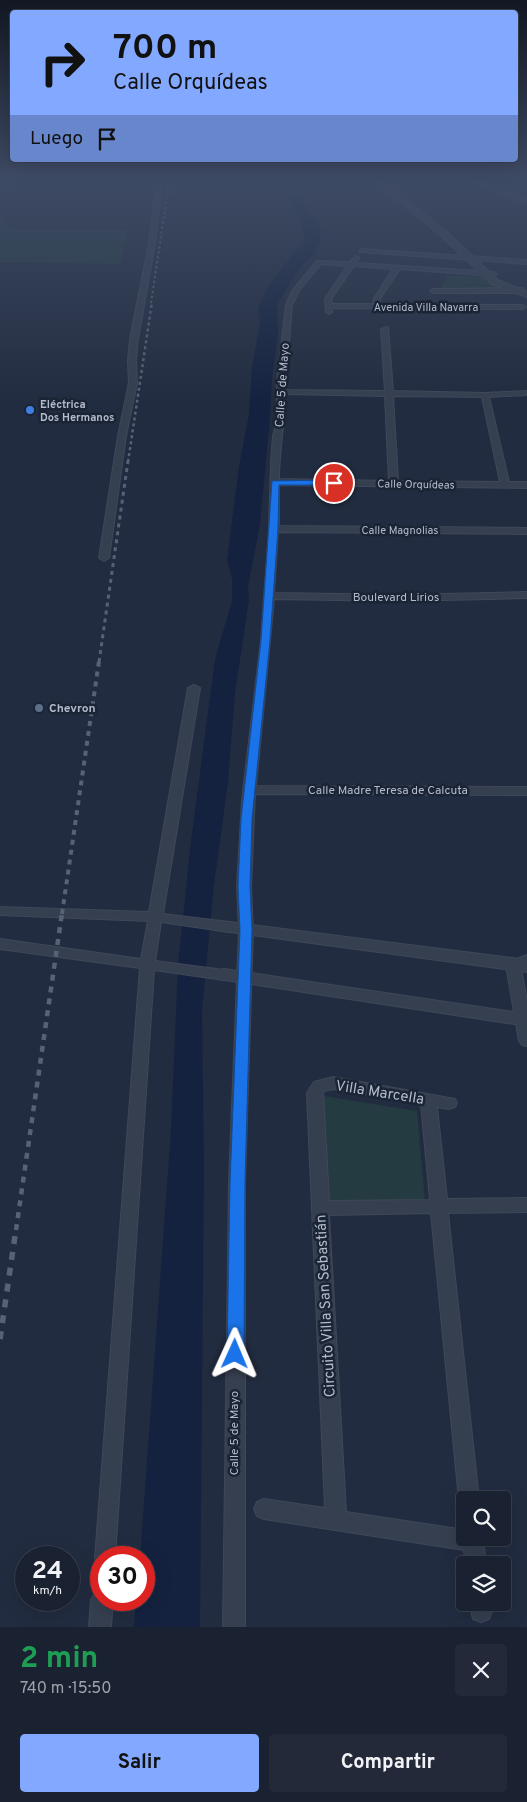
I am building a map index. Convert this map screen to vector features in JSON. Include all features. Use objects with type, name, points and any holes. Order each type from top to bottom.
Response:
[{"type":"street","points":[[104,558],[122,436],[133,383],[132,360],[134,339],[150,252]]},
{"type":"street","points":[[360,252],[352,265],[397,268],[438,279],[523,292]]},
{"type":"street","points":[[405,252],[527,262]]},
{"type":"street","points":[[463,252],[491,275]]},
{"type":"street","points":[[471,252],[501,286],[523,292]]},
{"type":"street","name":"Calle 5 de Mayo","points":[[234,1627],[237,1182],[243,979],[238,929],[244,887],[249,790],[269,596],[278,436],[281,421],[283,354],[291,296],[296,288],[318,263],[352,265]]},
{"type":"street","name":"Avenida Villa Navarra","points":[[352,265],[328,299],[329,310],[379,306],[524,310],[523,292]]},
{"type":"street","points":[[379,306],[376,300],[397,268]]},
{"type":"street","points":[[438,279],[491,275]]},
{"type":"street","points":[[425,307],[438,279]]},
{"type":"street","points":[[385,329],[394,483]]},
{"type":"street","points":[[281,392],[485,395],[526,393]]},
{"type":"street","points":[[485,395],[505,485]]},
{"type":"street","name":"Calle Orquídeas","points":[[275,482],[527,485]]},
{"type":"street","name":"Calle Magnolias","points":[[274,529],[527,531]]},
{"type":"street","name":"Boulevard Lirios","points":[[269,596],[401,598],[526,596]]},
{"type":"street","points":[[106,1546],[147,965],[158,918],[194,688]]},
{"type":"street","name":"Calle Madre Teresa de Calcuta","points":[[249,790],[527,791]]},
{"type":"street","points":[[0,911],[158,918],[522,964],[527,1041]]},
{"type":"street","points":[[0,944],[525,1020]]},
{"type":"street","name":"Villa Marcella","points":[[315,1093],[319,1086],[333,1083],[449,1103]]},
{"type":"street","name":"Circuito Villa San Sebastián","points":[[315,1093],[336,1520]]},
{"type":"street","points":[[428,1100],[468,1491]]},
{"type":"street","points":[[320,1208],[527,1205]]},
{"type":"street","points":[[264,1509],[456,1537]]},
{"type":"street","points":[[100,1627],[101,1611]]},
{"type":"green space","points":[[0,252],[123,252],[121,264],[0,262]]},
{"type":"green space","points":[[448,275],[485,277],[491,284],[508,291],[440,290]]},
{"type":"green space","points":[[323,1096],[417,1111],[425,1201],[328,1203]]},
{"type":"water","points":[[295,252],[315,252],[298,270],[277,305],[278,333],[272,378],[260,525],[248,586],[249,600],[235,693],[228,782],[213,893],[202,1011],[204,1168],[200,1627],[134,1627],[135,1611],[155,1611],[155,1546],[141,1546],[171,1130],[178,964],[191,841],[215,659],[232,601],[232,579],[227,560],[239,466],[249,414],[252,367],[260,323],[258,307],[269,285]]},
{"type":"railway","points":[[151,303],[159,252]]},
{"type":"railway","points":[[128,462],[152,302]]},
{"type":"railway","points":[[99,662],[128,461]]},
{"type":"railway","points":[[62,914],[99,661]]},
{"type":"railway","points":[[16,1230],[62,913]]},
{"type":"railway","points":[[0,1339],[16,1229]]},
{"type":"place","name":"Eléctrica Dos Hermanos","points":[[30,410]]},
{"type":"place","name":"Chevron","points":[[39,708]]},
{"type":"route","points":[[235,1354],[237,1182],[246,930],[244,905],[245,858],[248,800],[266,640],[274,529],[275,482],[334,483]]}]
